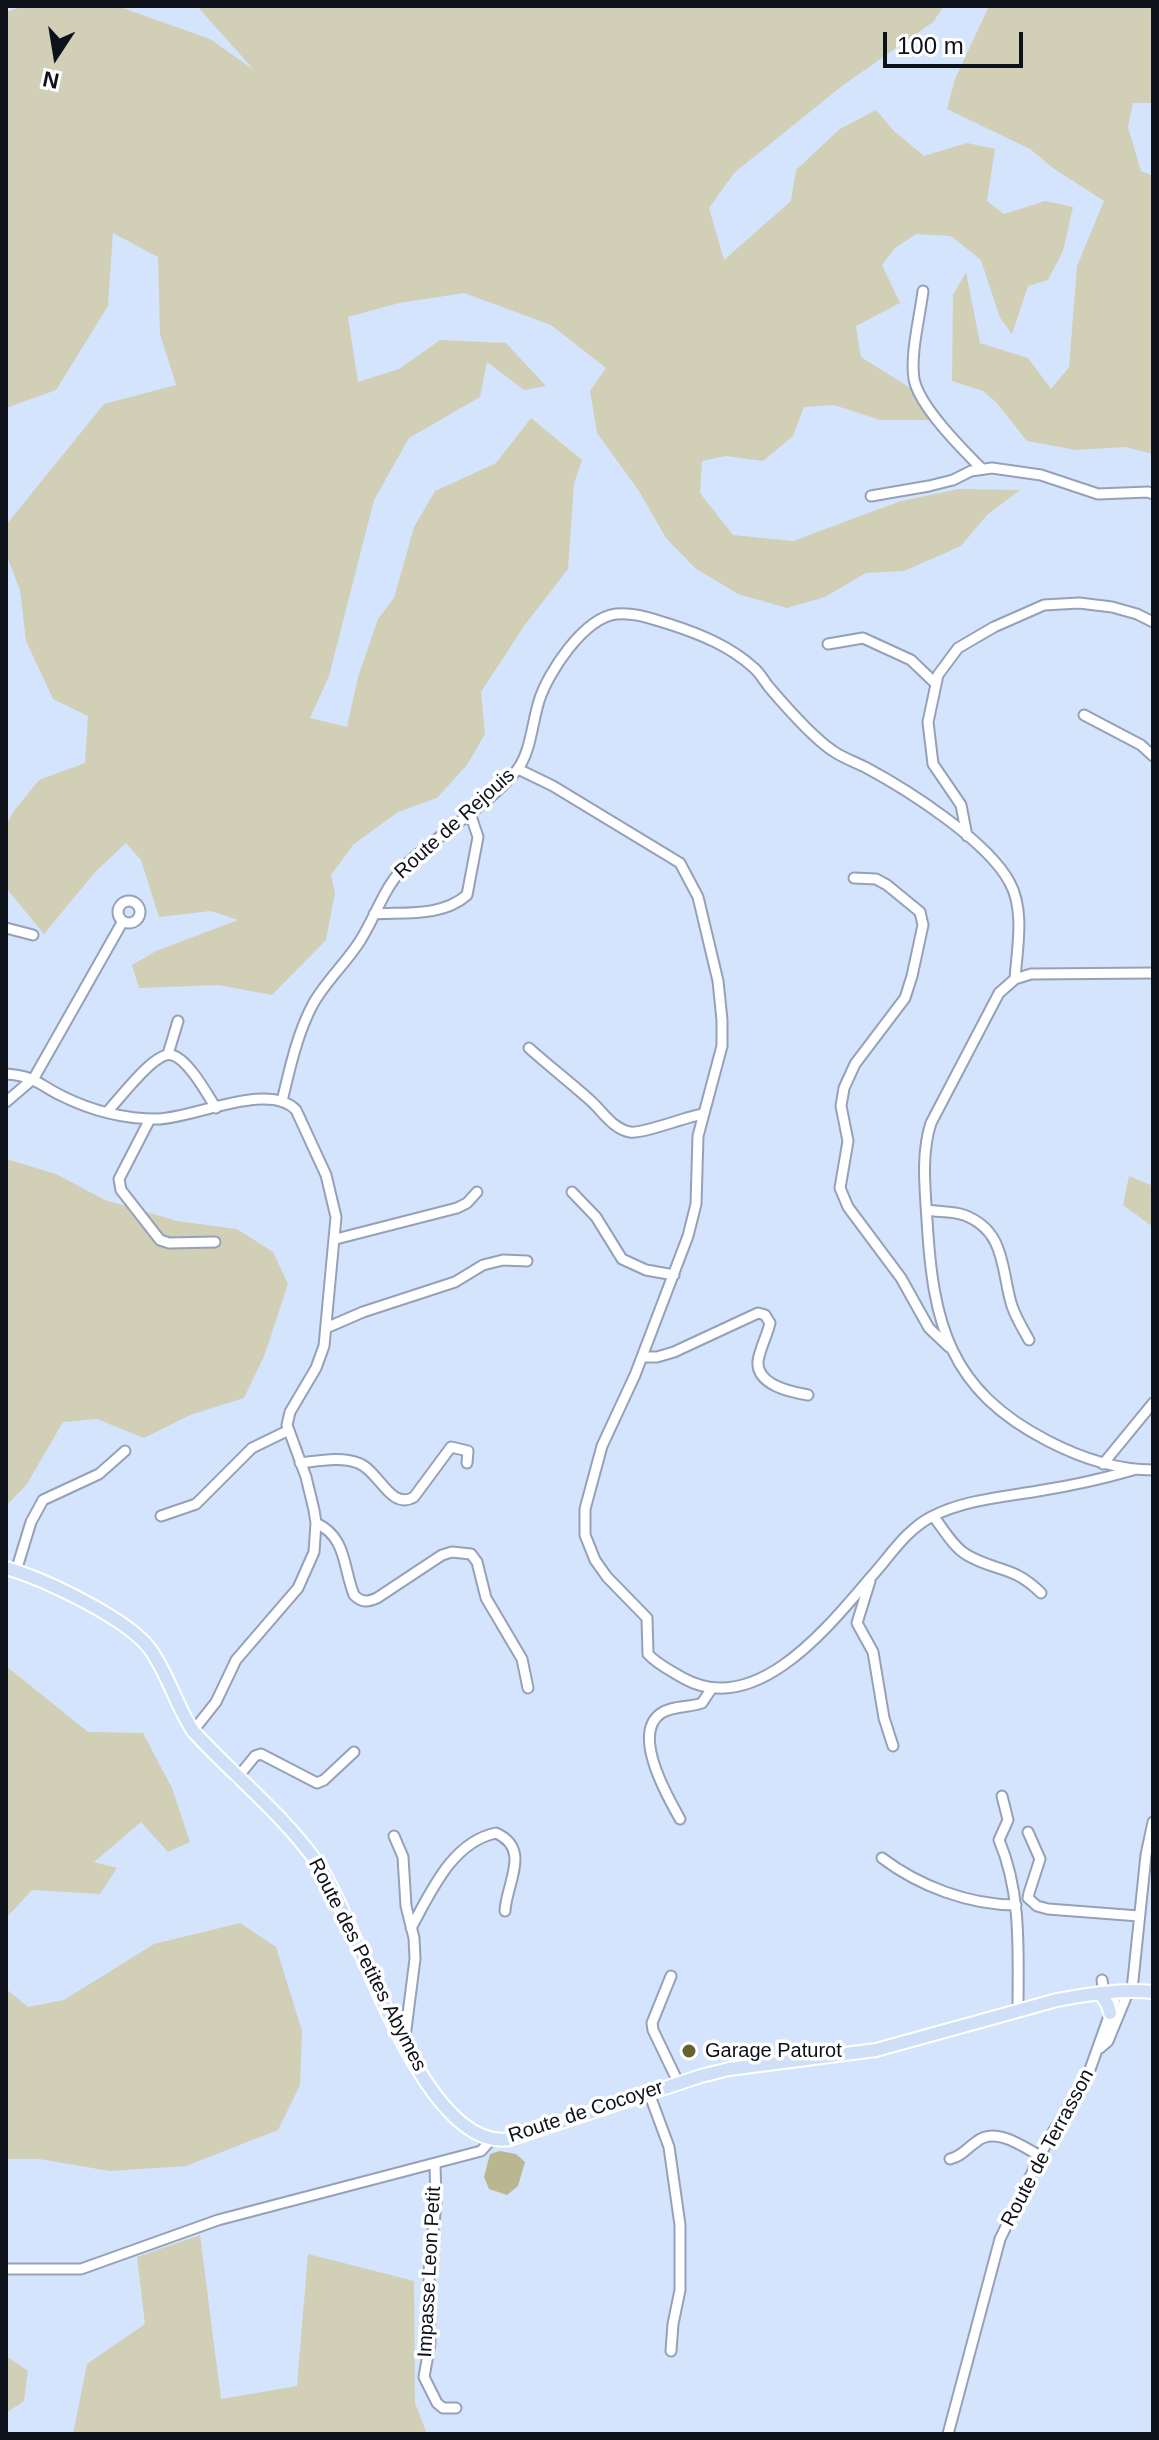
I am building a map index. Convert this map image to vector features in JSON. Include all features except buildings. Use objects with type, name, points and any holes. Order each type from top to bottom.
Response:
[{"type":"main road","name":"Route des Petites Abymes","points":[[11,1570],[67,1592],[128,1628],[145,1643],[159,1663],[180,1712],[193,1731],[301,1842],[326,1877],[404,2045],[421,2074],[457,2119],[490,2141]]},
{"type":"main road","name":"Route de Cocoyer","points":[[490,2141],[510,2139],[678,2082],[729,2069],[876,2050],[1102,1988],[1153,1992]]},
{"type":"main road","points":[[1102,1988],[1110,2013]]},
{"type":"street","points":[[923,291],[913,361],[917,389],[982,469]]},
{"type":"street","points":[[871,496],[941,483],[982,469],[1041,475],[1098,494],[1153,494]]},
{"type":"street","points":[[967,836],[961,805],[933,764],[928,722],[935,683],[946,663],[966,642],[1044,605],[1079,603],[1112,607],[1153,622]]},
{"type":"street","name":"Route de Rejouis","points":[[282,1101],[305,1021],[315,1001],[361,939],[388,884],[426,847],[471,816],[518,769],[540,697],[568,650],[595,622],[616,614],[642,616],[694,633],[733,651],[757,670],[812,733],[834,752],[866,767],[915,797],[983,849],[1011,885],[1018,914],[1015,979]]},
{"type":"street","points":[[828,644],[863,638],[911,660],[935,683]]},
{"type":"street","points":[[1084,715],[1141,745],[1153,756]]},
{"type":"street","points":[[518,769],[680,863],[691,881],[718,981],[722,1046],[698,1136],[696,1204],[688,1236],[642,1357],[602,1446],[585,1509],[585,1535],[595,1560],[607,1577],[647,1618],[648,1654],[655,1662],[693,1683],[712,1688],[744,1684],[783,1667],[807,1647],[902,1540],[933,1516],[986,1499],[1088,1482],[1133,1470]]},
{"type":"street","points":[[374,914],[440,910],[467,895],[478,837],[471,816]]},
{"type":"street","points":[[854,878],[867,877],[887,885],[920,912],[923,925],[905,998],[855,1064],[844,1088],[841,1106],[848,1141],[840,1188],[848,1207],[901,1278],[929,1328],[951,1349]]},
{"type":"street","points":[[6,1102],[34,1078],[123,921]]},
{"type":"street","points":[[6,928],[33,935]]},
{"type":"street","points":[[1153,973],[1031,974],[1015,979],[999,993],[987,1013],[931,1123],[926,1147],[930,1265],[937,1308],[951,1349],[972,1385],[1032,1433],[1063,1449],[1103,1464],[1153,1470]]},
{"type":"street","points":[[168,1054],[178,1021]]},
{"type":"street","points":[[529,1048],[591,1100],[615,1125],[628,1132],[703,1114]]},
{"type":"street","points":[[107,1112],[141,1074],[159,1057],[168,1054],[175,1055],[186,1066],[216,1108]]},
{"type":"street","points":[[6,1074],[34,1078],[83,1106],[150,1119],[180,1117],[262,1099],[282,1101],[296,1110],[326,1175],[336,1217],[326,1328],[320,1358],[290,1412],[287,1431],[306,1477],[316,1523],[314,1552],[304,1578],[236,1660],[216,1702],[193,1731]]},
{"type":"street","points":[[150,1119],[119,1179],[121,1190],[160,1240],[169,1243],[215,1242]]},
{"type":"street","points":[[336,1239],[457,1208],[477,1192]]},
{"type":"street","points":[[572,1192],[596,1217],[622,1259],[646,1270],[674,1275]]},
{"type":"street","points":[[927,1210],[964,1215],[992,1236],[1006,1271],[1012,1307],[1029,1340]]},
{"type":"street","points":[[326,1328],[363,1312],[455,1282],[483,1265],[503,1260],[527,1261]]},
{"type":"street","points":[[642,1357],[674,1352],[758,1313],[765,1315],[770,1323],[758,1363],[759,1370],[783,1391],[808,1395]]},
{"type":"street","points":[[1103,1464],[1153,1403]]},
{"type":"street","points":[[161,1516],[196,1504],[252,1448],[287,1431]]},
{"type":"street","points":[[300,1463],[353,1461],[362,1464],[391,1495],[407,1501],[414,1497],[451,1447],[465,1448],[468,1451],[467,1463]]},
{"type":"street","points":[[11,1570],[43,1500],[99,1474],[125,1451]]},
{"type":"street","points":[[933,1516],[962,1551],[1014,1572],[1041,1593]]},
{"type":"street","points":[[316,1523],[337,1538],[354,1595],[367,1602],[442,1555],[452,1552],[471,1554],[477,1562],[486,1598],[522,1659],[528,1688]]},
{"type":"street","points":[[871,1578],[857,1623],[873,1652],[884,1718],[893,1746]]},
{"type":"street","points":[[680,1819],[664,1791],[647,1736],[653,1720],[660,1714],[702,1703],[712,1688]]},
{"type":"street","points":[[237,1778],[255,1756],[261,1754],[317,1783],[354,1752]]},
{"type":"street","points":[[1002,1796],[1008,1820],[999,1840],[1007,1858],[1016,1905],[1018,2011]]},
{"type":"street","points":[[1127,1990],[1148,1838],[1153,1822]]},
{"type":"street","points":[[1028,1832],[1040,1859],[1029,1893],[1031,1903],[1048,1909],[1139,1916]]},
{"type":"street","points":[[411,1928],[440,1876],[458,1855],[487,1835],[496,1833],[510,1840],[513,1847],[515,1875],[505,1897],[505,1911]]},
{"type":"street","points":[[394,1836],[403,1857],[406,1906],[415,1959],[404,2045]]},
{"type":"street","points":[[882,1858],[923,1884],[981,1900],[1016,1905]]},
{"type":"street","points":[[671,1976],[652,2023],[678,2082]]},
{"type":"street","name":"Route de Terrasson","points":[[948,2434],[1000,2239],[1040,2156],[1088,2075],[1110,2013],[1127,1990]]},
{"type":"street","name":"Route de Terrasson","points":[[1100,2048],[1108,2041],[1127,1990]]},
{"type":"street","points":[[649,2093],[669,2147],[680,2225],[680,2290],[671,2351]]},
{"type":"street","points":[[950,2159],[960,2156],[979,2139],[992,2135],[1040,2156]]},
{"type":"street","name":"Route de Cocoyer","points":[[6,2269],[81,2269],[218,2220],[481,2151],[490,2141]]},
{"type":"street","name":"Impasse Leon Petit","points":[[435,2164],[436,2203],[429,2271],[430,2343],[424,2377],[437,2403],[443,2408],[456,2408]]},
{"type":"shaded area","points":[[24,6],[117,6],[210,39],[254,70],[197,6],[944,6],[933,22],[842,86],[734,173],[709,208],[724,260],[791,201],[796,170],[840,129],[876,110],[894,131],[924,156],[967,143],[995,149],[987,201],[1004,214],[1045,201],[1073,207],[1063,251],[1048,280],[1028,286],[1012,334],[1000,318],[981,260],[951,236],[916,234],[895,248],[882,265],[900,303],[856,326],[861,357],[915,391],[936,420],[880,420],[834,405],[804,407],[793,436],[763,461],[726,456],[702,461],[700,493],[733,535],[793,541],[901,501],[959,489],[1020,490],[987,515],[961,546],[904,571],[866,573],[825,597],[787,608],[738,594],[695,568],[666,538],[639,491],[597,433],[590,391],[606,368],[551,325],[464,293],[399,303],[348,317],[358,382],[399,369],[440,340],[506,343],[546,386],[524,390],[487,362],[480,397],[409,438],[374,500],[329,676],[310,718],[347,727],[358,677],[378,619],[394,598],[414,527],[435,491],[496,463],[531,418],[582,460],[574,484],[568,569],[524,626],[481,692],[485,734],[467,765],[437,798],[398,812],[354,844],[331,875],[335,893],[326,940],[272,995],[218,985],[139,988],[132,965],[156,951],[238,920],[211,911],[159,917],[141,860],[126,843],[96,871],[44,934],[6,888],[6,825],[39,780],[85,763],[88,716],[53,699],[26,641],[20,590],[6,554],[6,525],[104,404],[176,385],[160,334],[158,257],[113,233],[108,306],[56,390],[6,408],[6,12]]},
{"type":"shaded area","points":[[989,6],[1153,6],[1153,103],[1133,103],[1128,127],[1141,171],[1153,176],[1153,454],[1125,447],[1076,450],[1027,441],[996,402],[983,391],[952,381],[953,295],[966,272],[980,343],[1028,358],[1051,389],[1069,367],[1077,266],[1104,201],[1030,149],[947,109],[955,79]]},
{"type":"shaded area","points":[[6,1159],[56,1174],[105,1200],[177,1221],[237,1229],[273,1252],[288,1284],[265,1354],[244,1398],[190,1415],[144,1438],[97,1419],[63,1422],[27,1484],[6,1506]]},
{"type":"shaded area","points":[[1129,1176],[1153,1186],[1153,1227],[1123,1205]]},
{"type":"shaded area","points":[[6,1666],[88,1732],[143,1733],[172,1788],[190,1842],[168,1852],[141,1822],[94,1862],[117,1868],[100,1894],[32,1890],[6,1918]]},
{"type":"shaded area","points":[[240,1923],[276,1947],[302,2031],[300,2085],[278,2130],[186,2166],[110,2171],[39,2159],[6,2159],[6,1989],[28,2007],[64,2000],[154,1944]]},
{"type":"shaded area","points":[[500,2151],[516,2154],[525,2162],[518,2186],[507,2195],[489,2189],[484,2177],[490,2154]]},
{"type":"shaded area","points":[[200,2235],[221,2399],[297,2386],[308,2254],[414,2281],[415,2403],[427,2434],[73,2434],[87,2364],[145,2324],[137,2257]]},
{"type":"shaded area","points":[[6,2356],[28,2371],[24,2401],[6,2413]]},
{"type":"place","name":"Garage Paturot","points":[[689,2051]]}]
